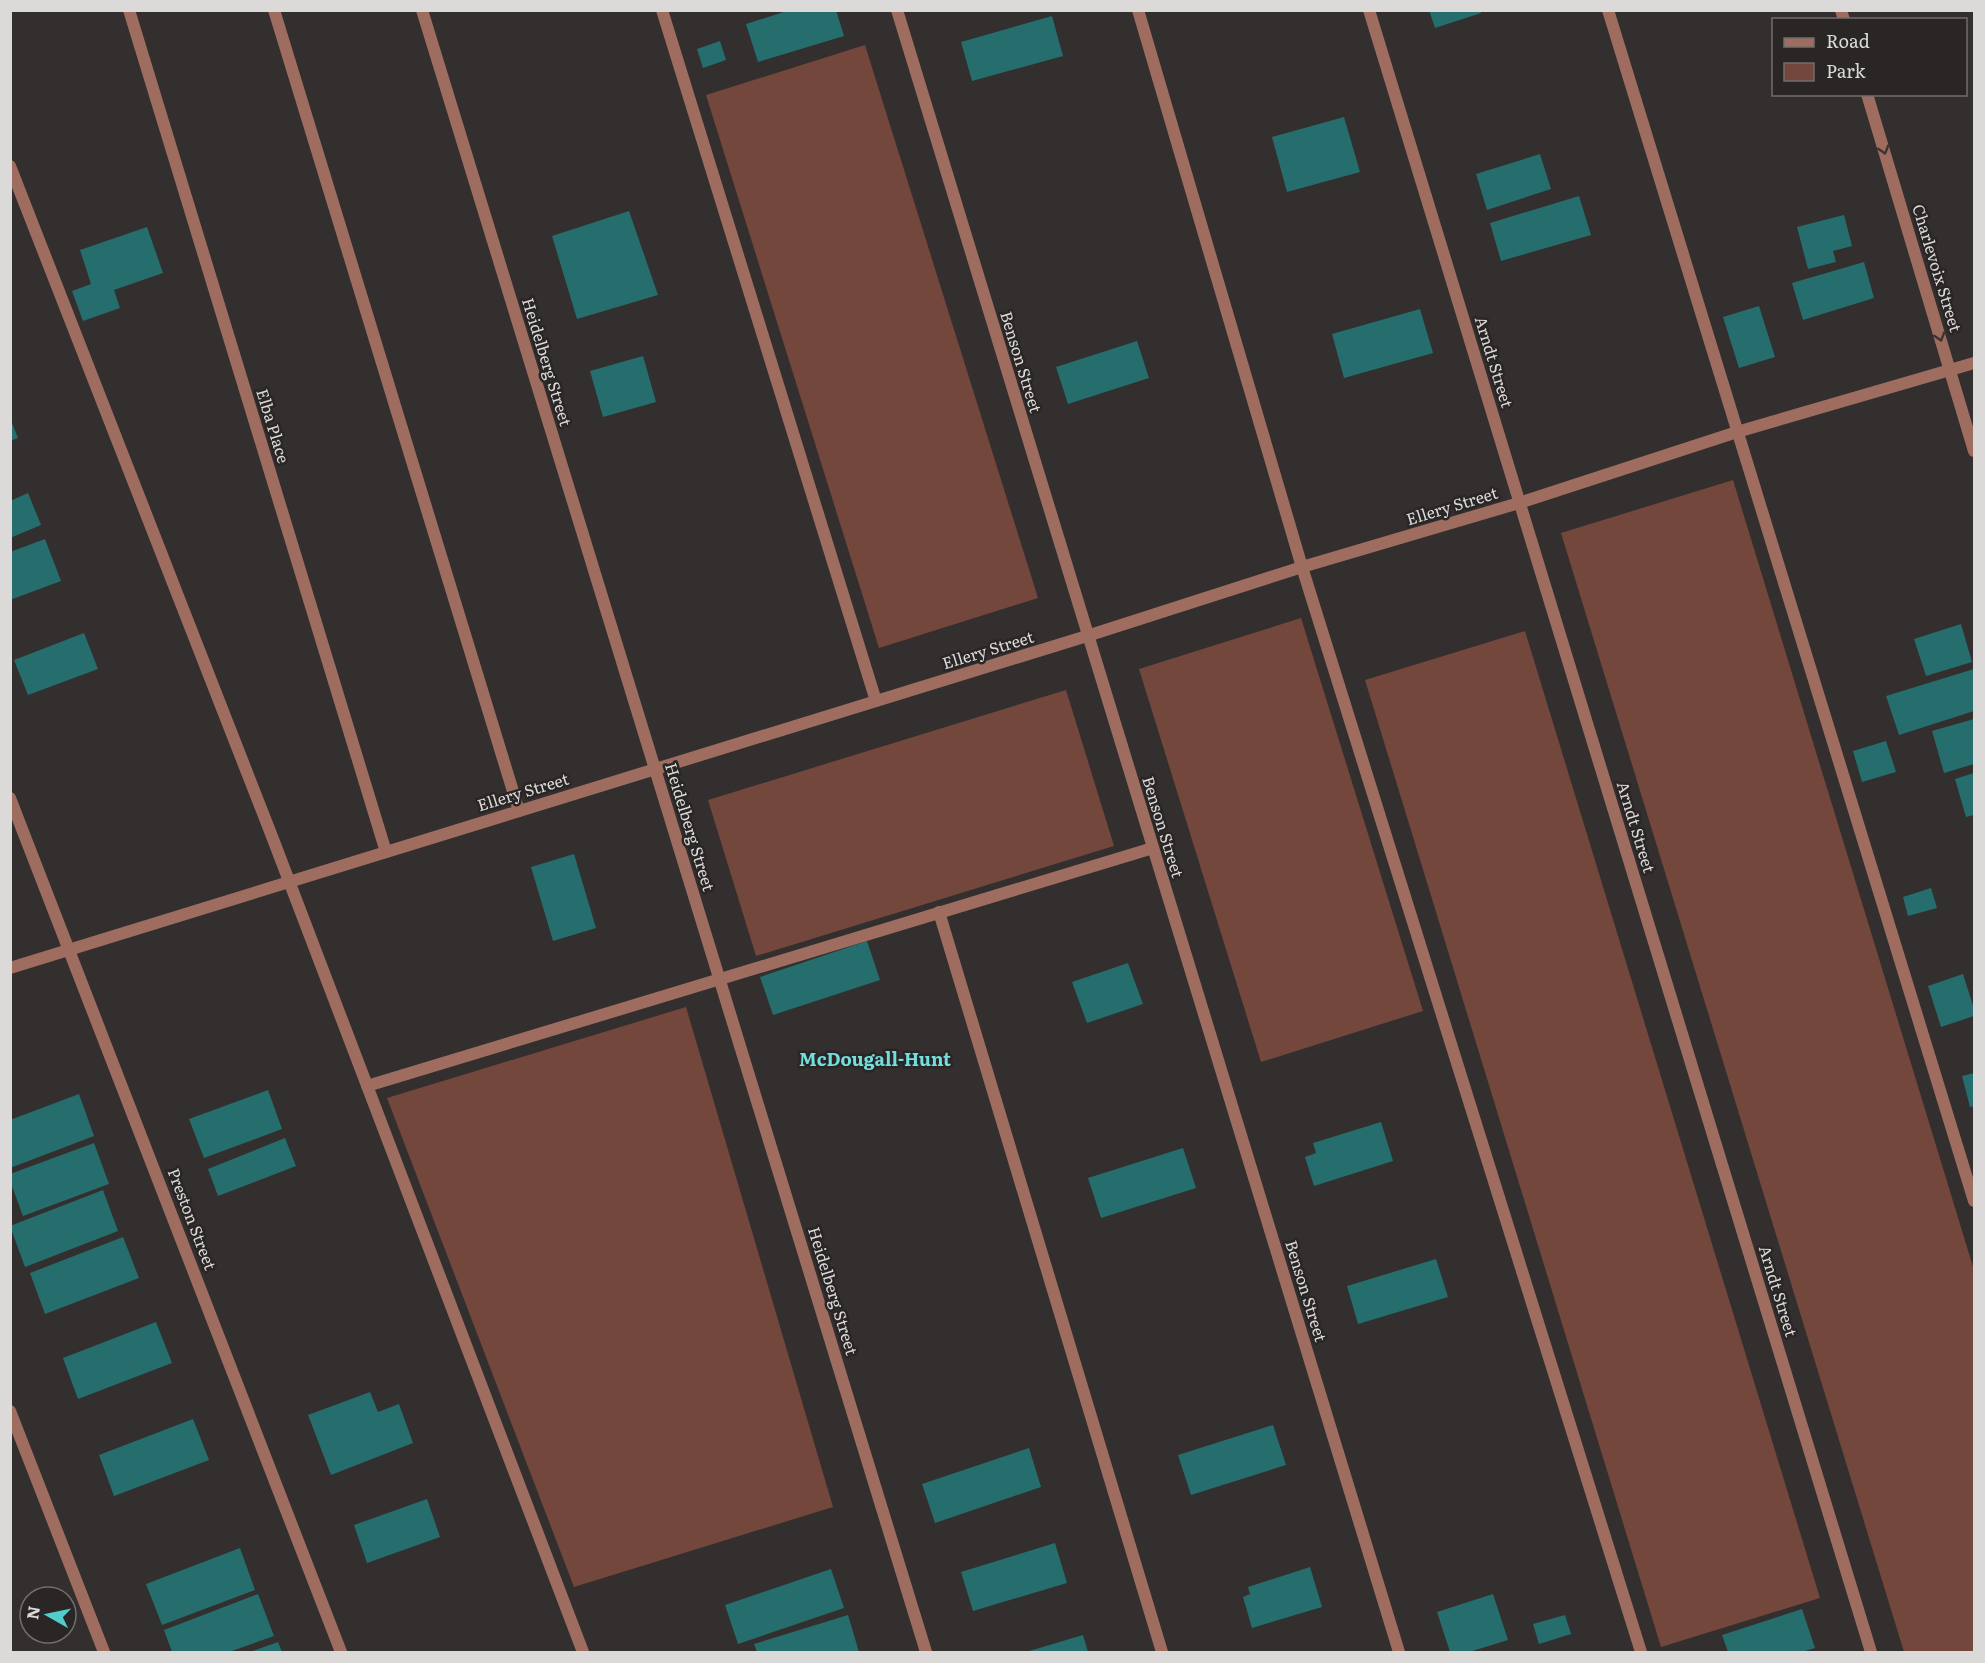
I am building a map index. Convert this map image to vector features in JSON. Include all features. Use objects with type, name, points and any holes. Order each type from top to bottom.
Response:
[{"type":"street","name":"Elba Place","points":[[129,10],[386,852]]},
{"type":"street","points":[[274,10],[519,811]]},
{"type":"street","name":"Heidelberg Street","points":[[422,10],[926,1653]]},
{"type":"street","points":[[662,10],[876,701]]},
{"type":"street","name":"Benson Street","points":[[897,10],[1399,1653]]},
{"type":"street","points":[[1138,10],[1302,567],[1641,1653]]},
{"type":"street","name":"Arndt Street","points":[[1369,10],[1871,1653]]},
{"type":"street","points":[[1608,10],[1974,1201]]},
{"type":"street","name":"Charlevoix Street","points":[[1868,96],[1974,451]]},
{"type":"street","points":[[10,166],[289,882],[583,1653]]},
{"type":"street","name":"Ellery Street","points":[[10,968],[1088,636],[1302,567],[1519,503],[1737,432],[1974,363]]},
{"type":"street","name":"Preston Street","points":[[10,798],[341,1653]]},
{"type":"street","points":[[367,1086],[1153,848]]},
{"type":"street","points":[[939,912],[1162,1653]]},
{"type":"street","points":[[10,1412],[104,1653]]},
{"type":"green space","points":[[865,45],[1038,598],[879,648],[706,95]]},
{"type":"green space","points":[[1733,480],[1974,1270],[1974,1652],[1904,1652],[1561,533]]},
{"type":"green space","points":[[1301,618],[1423,1011],[1261,1062],[1139,669]]},
{"type":"green space","points":[[1525,631],[1820,1598],[1661,1647],[1365,680]]},
{"type":"green space","points":[[1066,690],[1114,846],[756,956],[708,800]]},
{"type":"green space","points":[[686,1007],[833,1507],[574,1587],[387,1098]]},
{"type":"building","points":[[790,10],[836,10],[844,36],[758,62],[746,24]]},
{"type":"building","points":[[1429,10],[1480,10],[1481,13],[1435,28]]},
{"type":"building","points":[[1052,16],[1063,56],[972,81],[961,42]]},
{"type":"building","points":[[720,41],[726,60],[703,68],[697,49]]},
{"type":"building","points":[[1344,117],[1360,172],[1287,192],[1272,137]]},
{"type":"building","points":[[1540,154],[1551,189],[1487,210],[1476,174]]},
{"type":"building","points":[[1579,196],[1591,235],[1501,261],[1490,223]]},
{"type":"building","points":[[629,211],[658,295],[577,319],[552,236]]},
{"type":"building","points":[[1844,215],[1852,246],[1833,251],[1836,262],[1808,269],[1797,227]]},
{"type":"building","points":[[147,227],[163,273],[114,290],[120,308],[83,321],[72,291],[91,284],[80,250]]},
{"type":"building","points":[[1864,262],[1874,298],[1803,320],[1792,283]]},
{"type":"building","points":[[1759,306],[1775,357],[1739,368],[1723,317]]},
{"type":"building","points":[[1420,309],[1433,353],[1344,378],[1332,334]]},
{"type":"building","points":[[1137,341],[1149,378],[1068,404],[1056,367]]},
{"type":"building","points":[[643,356],[656,402],[603,417],[590,371]]},
{"type":"building","points":[[10,418],[18,438],[10,441]]},
{"type":"building","points":[[28,493],[41,525],[10,538],[10,501]]},
{"type":"building","points":[[45,539],[61,581],[10,600],[10,552]]},
{"type":"building","points":[[1961,624],[1972,662],[1926,676],[1914,639]]},
{"type":"building","points":[[84,633],[98,669],[28,695],[14,660]]},
{"type":"building","points":[[1974,669],[1974,711],[1899,735],[1886,696]]},
{"type":"building","points":[[1974,719],[1974,764],[1944,773],[1932,731]]},
{"type":"building","points":[[1886,741],[1896,772],[1862,782],[1853,751]]},
{"type":"building","points":[[1974,773],[1974,815],[1966,817],[1955,779]]},
{"type":"building","points":[[574,854],[596,928],[553,941],[531,867]]},
{"type":"building","points":[[1931,888],[1937,908],[1908,916],[1903,897]]},
{"type":"building","points":[[867,941],[880,980],[773,1015],[760,977]]},
{"type":"building","points":[[1128,963],[1143,1004],[1087,1023],[1072,982]]},
{"type":"building","points":[[1963,974],[1974,1016],[1941,1027],[1928,986]]},
{"type":"building","points":[[1974,1073],[1974,1106],[1970,1107],[1962,1076]]},
{"type":"building","points":[[268,1090],[282,1129],[204,1158],[189,1119]]},
{"type":"building","points":[[79,1094],[94,1136],[10,1168],[10,1120]]},
{"type":"building","points":[[1381,1122],[1393,1161],[1314,1186],[1305,1157],[1316,1153],[1313,1143]]},
{"type":"building","points":[[285,1138],[296,1166],[218,1196],[208,1169]]},
{"type":"building","points":[[94,1143],[109,1184],[23,1216],[10,1181],[10,1174]]},
{"type":"building","points":[[1183,1148],[1196,1188],[1101,1218],[1088,1178]]},
{"type":"building","points":[[103,1190],[118,1231],[25,1267],[10,1226]]},
{"type":"building","points":[[123,1237],[139,1278],[45,1314],[30,1273]]},
{"type":"building","points":[[1436,1259],[1448,1297],[1358,1324],[1347,1286]]},
{"type":"building","points":[[156,1322],[172,1363],[78,1399],[63,1358]]},
{"type":"building","points":[[370,1392],[378,1412],[399,1404],[413,1443],[331,1475],[308,1415]]},
{"type":"building","points":[[193,1419],[209,1460],[114,1496],[99,1455]]},
{"type":"building","points":[[1273,1425],[1286,1465],[1191,1495],[1178,1455]]},
{"type":"building","points":[[1029,1448],[1041,1487],[935,1523],[922,1484]]},
{"type":"building","points":[[427,1499],[440,1537],[367,1563],[354,1525]]},
{"type":"building","points":[[1055,1543],[1067,1583],[973,1611],[961,1572]]},
{"type":"building","points":[[240,1548],[255,1590],[162,1625],[146,1584]]},
{"type":"building","points":[[1310,1567],[1322,1607],[1252,1628],[1243,1597],[1250,1594],[1248,1587]]},
{"type":"building","points":[[831,1569],[844,1608],[738,1644],[725,1605]]},
{"type":"building","points":[[258,1594],[274,1636],[229,1652],[172,1652],[164,1630]]},
{"type":"building","points":[[1493,1594],[1508,1640],[1469,1652],[1450,1652],[1437,1612]]},
{"type":"building","points":[[1802,1609],[1815,1648],[1802,1652],[1728,1652],[1722,1635]]},
{"type":"building","points":[[848,1615],[859,1652],[757,1652],[754,1644]]},
{"type":"building","points":[[1565,1615],[1571,1634],[1539,1644],[1533,1624]]},
{"type":"building","points":[[1083,1635],[1088,1652],[1026,1652]]},
{"type":"building","points":[[278,1642],[282,1652],[250,1652]]},
{"type":"district","name":"McDougall-Hunt","points":[[875,1060]]}]
